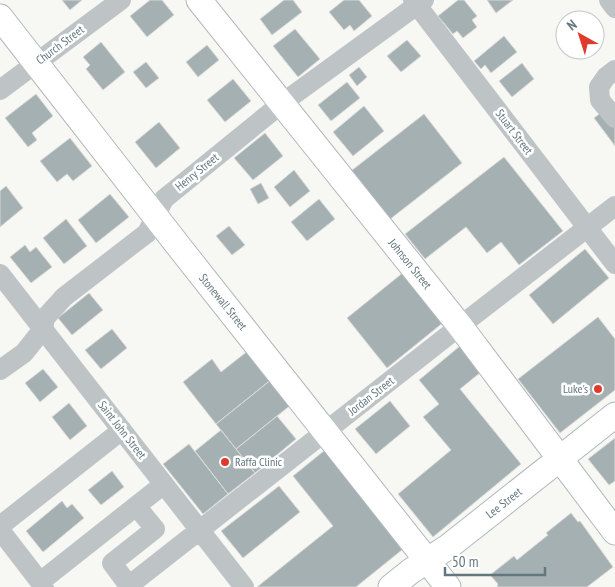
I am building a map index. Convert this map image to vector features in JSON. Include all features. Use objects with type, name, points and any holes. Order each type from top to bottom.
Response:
[{"type":"main road","name":"Johnson Street","points":[[199,0],[460,326],[615,532]]},
{"type":"main road","name":"Stonewall Street","points":[[0,17],[448,587]]},
{"type":"main road","name":"Lee Street","points":[[390,587],[448,547],[615,415]]},
{"type":"street","name":"Church Street","points":[[0,90],[121,0]]},
{"type":"street","points":[[609,0],[615,8]]},
{"type":"street","name":"Henry Street","points":[[0,370],[24,353],[43,329],[46,318],[64,297],[147,233],[164,199],[281,104],[418,2]]},
{"type":"street","name":"Stuart Street","points":[[418,2],[615,264]]},
{"type":"street","points":[[615,70],[606,77],[599,87],[600,100],[615,118]]},
{"type":"street","name":"Jordan Street","points":[[128,586],[615,206]]},
{"type":"street","name":"Saint John Street","points":[[0,274],[244,587]]},
{"type":"street","points":[[0,526],[122,430]]},
{"type":"street","points":[[0,530],[42,585],[164,484]]},
{"type":"street","points":[[128,586],[112,564],[155,529],[136,506]]},
{"type":"building","points":[[62,0],[82,0],[70,10]]},
{"type":"building","points":[[150,0],[162,0],[174,15],[147,37],[130,16]]},
{"type":"building","points":[[284,0],[293,0],[302,12],[272,35],[260,19]]},
{"type":"building","points":[[344,0],[359,0],[372,16],[354,31],[350,25],[344,30],[329,12]]},
{"type":"building","points":[[458,0],[464,0],[477,16],[472,20],[477,27],[463,38],[457,31],[453,34],[438,16]]},
{"type":"building","points":[[487,0],[513,0],[496,13]]},
{"type":"building","points":[[295,29],[320,59],[298,77],[273,46]]},
{"type":"building","points":[[504,36],[517,52],[491,73],[485,65],[481,69],[474,61]]},
{"type":"building","points":[[407,40],[421,56],[401,72],[387,56]]},
{"type":"building","points":[[101,42],[125,72],[103,90],[86,69],[90,65],[83,57]]},
{"type":"building","points":[[207,45],[219,60],[198,77],[186,62]]},
{"type":"building","points":[[146,62],[159,78],[146,88],[133,72]]},
{"type":"building","points":[[522,63],[534,79],[512,97],[499,81]]},
{"type":"building","points":[[359,67],[367,77],[357,86],[349,75]]},
{"type":"building","points":[[233,79],[251,101],[225,122],[207,100]]},
{"type":"building","points":[[347,82],[360,98],[331,121],[318,105]]},
{"type":"building","points":[[36,94],[53,116],[32,133],[37,140],[28,147],[5,118]]},
{"type":"building","points":[[615,102],[615,146],[594,118]]},
{"type":"building","points":[[364,106],[384,131],[353,156],[333,132]]},
{"type":"building","points":[[424,114],[462,163],[389,220],[351,171]]},
{"type":"building","points":[[159,122],[180,148],[156,168],[135,142]]},
{"type":"building","points":[[265,133],[283,156],[253,180],[234,158]]},
{"type":"building","points":[[70,138],[92,166],[73,181],[67,174],[57,182],[40,161]]},
{"type":"building","points":[[504,157],[563,231],[519,265],[501,242],[487,253],[466,227],[425,259],[405,234]]},
{"type":"building","points":[[294,170],[310,191],[290,207],[274,187]]},
{"type":"building","points":[[261,183],[269,198],[258,204],[250,189]]},
{"type":"building","points":[[6,186],[23,208],[0,227],[0,191]]},
{"type":"building","points":[[110,194],[129,217],[96,243],[78,220]]},
{"type":"building","points":[[319,199],[335,219],[307,241],[291,222]]},
{"type":"building","points":[[66,219],[87,246],[64,264],[43,238]]},
{"type":"building","points":[[229,226],[245,245],[232,255],[216,236]]},
{"type":"building","points":[[25,245],[30,252],[36,247],[52,267],[31,283],[10,257]]},
{"type":"building","points":[[585,249],[609,278],[553,324],[529,295]]},
{"type":"building","points":[[410,267],[450,317],[387,368],[347,318]]},
{"type":"building","points":[[89,293],[103,310],[72,335],[58,318]]},
{"type":"building","points":[[598,317],[615,339],[615,390],[560,433],[518,379]]},
{"type":"building","points":[[112,329],[127,348],[101,369],[85,350]]},
{"type":"building","points":[[460,346],[481,372],[460,389],[521,464],[433,537],[398,494],[451,450],[423,417],[439,404],[419,380]]},
{"type":"building","points":[[249,350],[272,379],[216,424],[183,382],[212,359],[221,372]]},
{"type":"building","points":[[43,369],[58,387],[40,402],[25,383]]},
{"type":"building","points":[[272,379],[292,404],[236,449],[216,424]]},
{"type":"building","points":[[390,401],[410,426],[376,454],[355,429]]},
{"type":"building","points":[[69,403],[87,426],[70,440],[52,417]]},
{"type":"building","points":[[277,416],[296,439],[255,473],[236,449]]},
{"type":"building","name":"Raffa Clinic","points":[[221,430],[255,473],[228,494],[195,451]]},
{"type":"building","points":[[615,438],[615,481],[609,485],[588,459]]},
{"type":"building","points":[[189,444],[228,494],[203,514],[163,464]]},
{"type":"building","points":[[330,446],[408,545],[356,587],[257,587],[333,526],[293,476]]},
{"type":"building","points":[[112,471],[124,487],[101,505],[88,490]]},
{"type":"building","points":[[279,486],[300,512],[243,558],[221,531]]},
{"type":"building","points":[[62,501],[67,508],[72,504],[84,518],[43,552],[26,531]]},
{"type":"building","points":[[571,513],[578,522],[580,521],[613,567],[587,587],[497,587],[498,584],[490,575],[514,556],[517,560]]},
{"type":"place","name":"Luke's","points":[[598,389]]},
{"type":"place","name":"Raffa Clinic","points":[[225,462]]}]
